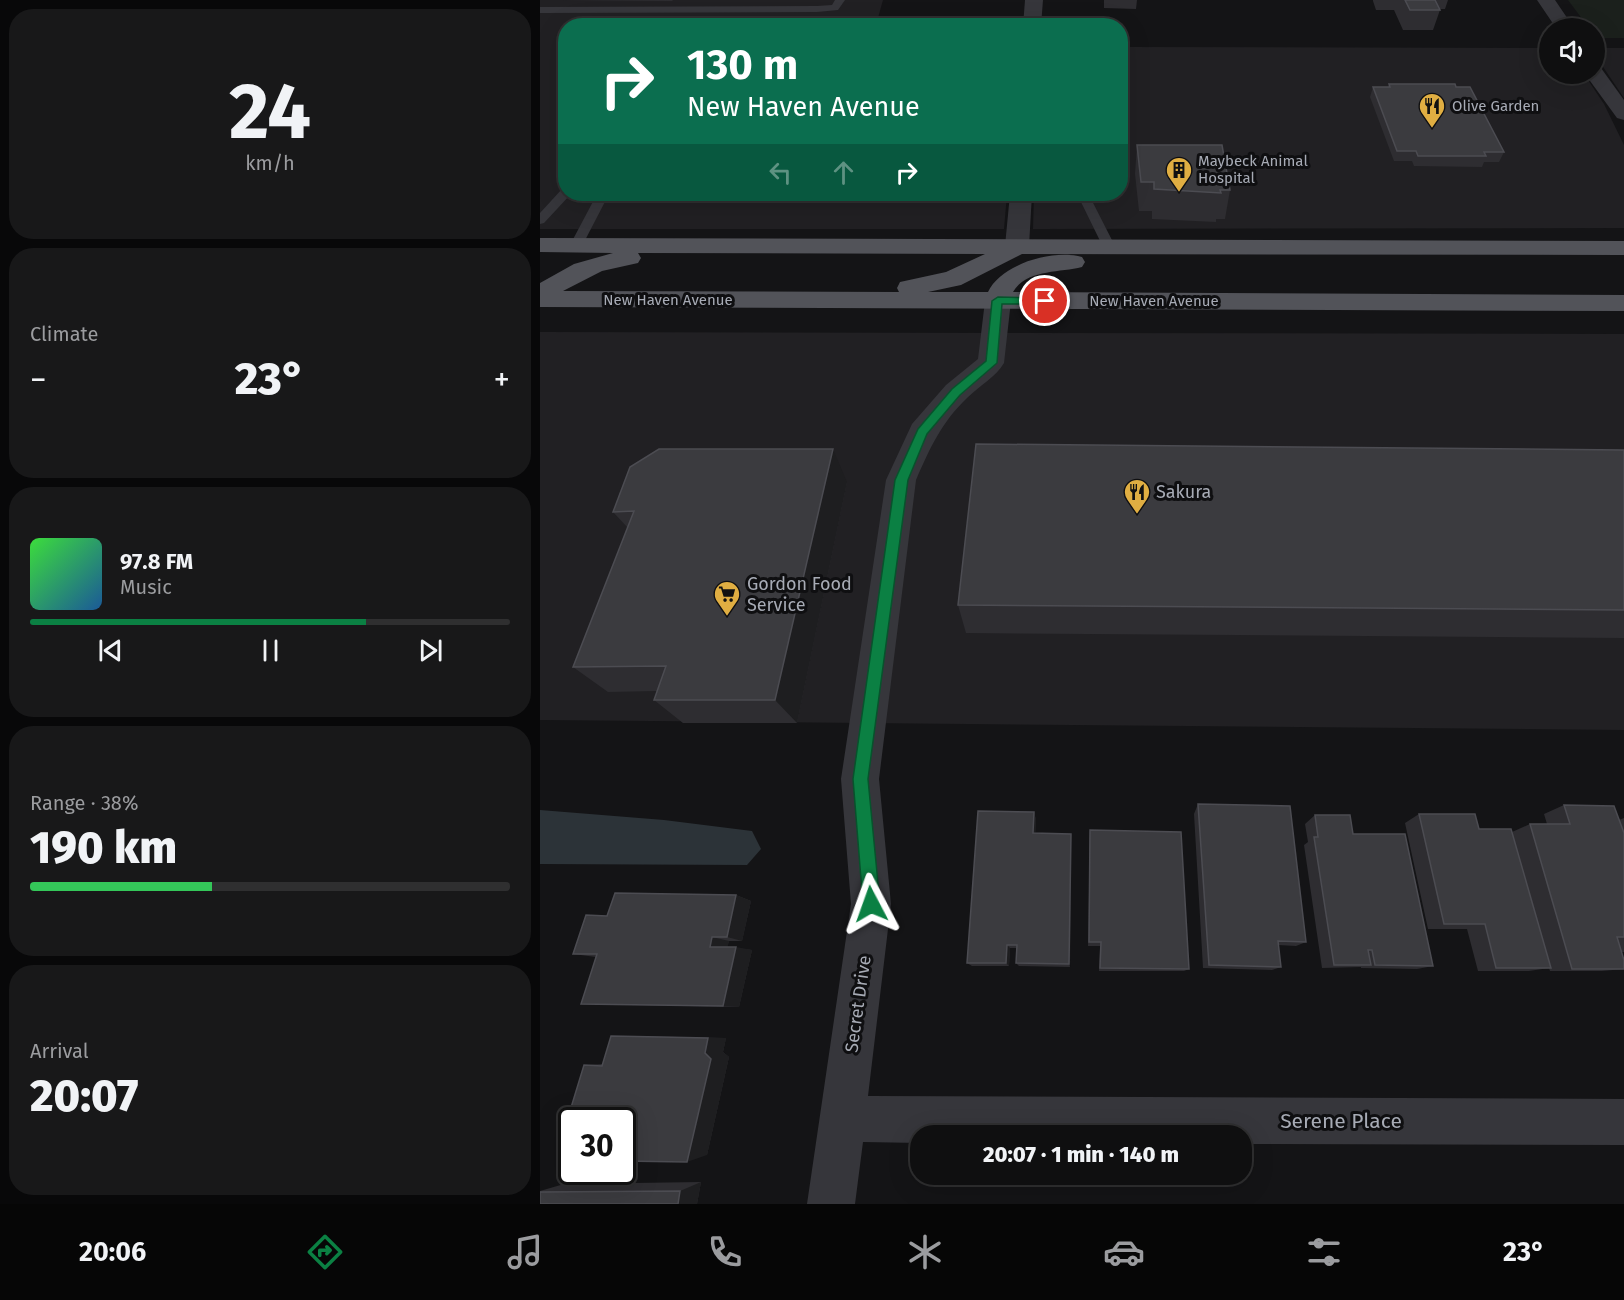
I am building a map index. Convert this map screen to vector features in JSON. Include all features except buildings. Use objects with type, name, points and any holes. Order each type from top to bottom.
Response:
[{"type":"main road","points":[[540,245],[1624,248]]},
{"type":"main road","points":[[540,267],[576,245]]},
{"type":"main road","points":[[540,297],[565,277],[610,259],[783,245]]},
{"type":"main road","points":[[848,301],[952,279],[1017,246]]},
{"type":"main road","points":[[998,301],[1005,286],[1022,272],[1047,263],[1091,258],[1099,255],[1109,246]]},
{"type":"main road","name":"New Haven Avenue","points":[[540,297],[848,301],[1624,303]]},
{"type":"street","points":[[1033,18],[1034,0]]},
{"type":"street","points":[[1546,0],[1558,18]]},
{"type":"street","points":[[1602,84],[1621,113]]},
{"type":"street","points":[[1017,246],[1021,201]]},
{"type":"street","name":"Secret Drive","points":[[831,1204],[871,904],[860,779],[902,480],[922,432],[956,392],[991,363],[998,301]]},
{"type":"street","name":"Serene Place","points":[[842,1119],[1624,1122]]},
{"type":"lane","points":[[540,10],[835,8],[840,0]]},
{"type":"lane","points":[[695,18],[699,10]]},
{"type":"lane","points":[[540,220],[558,201]]},
{"type":"lane","points":[[576,245],[599,201]]},
{"type":"lane","points":[[1086,201],[1109,246]]},
{"type":"shaded area","points":[[540,0],[883,0],[878,18],[558,18],[558,201],[1006,201],[1004,229],[540,229]]},
{"type":"shaded area","points":[[1568,0],[1624,0],[1624,38],[1605,38],[1605,18],[1582,18]]},
{"type":"shaded area","points":[[1128,47],[1539,48],[1539,84],[1591,84],[1604,104],[1624,145],[1624,228],[1033,229],[1034,201],[1128,201]]},
{"type":"shaded area","points":[[1605,48],[1624,48],[1624,98],[1605,70]]},
{"type":"shaded area","points":[[540,332],[1624,334],[1624,730],[540,720]]},
{"type":"shaded area","points":[[540,810],[664,820],[752,831],[761,849],[747,865],[540,864]]},
{"type":"place","name":"Olive Garden","points":[[1432,129]]},
{"type":"place","name":"Maybeck Animal Hospital","points":[[1179,193]]},
{"type":"place","name":"Sakura","points":[[1137,515]]},
{"type":"place","name":"Gordon Food Service","points":[[727,617]]},
{"type":"route","points":[[871,904],[860,779],[902,480],[922,432],[956,392],[991,363],[998,301],[1045,301]]}]
